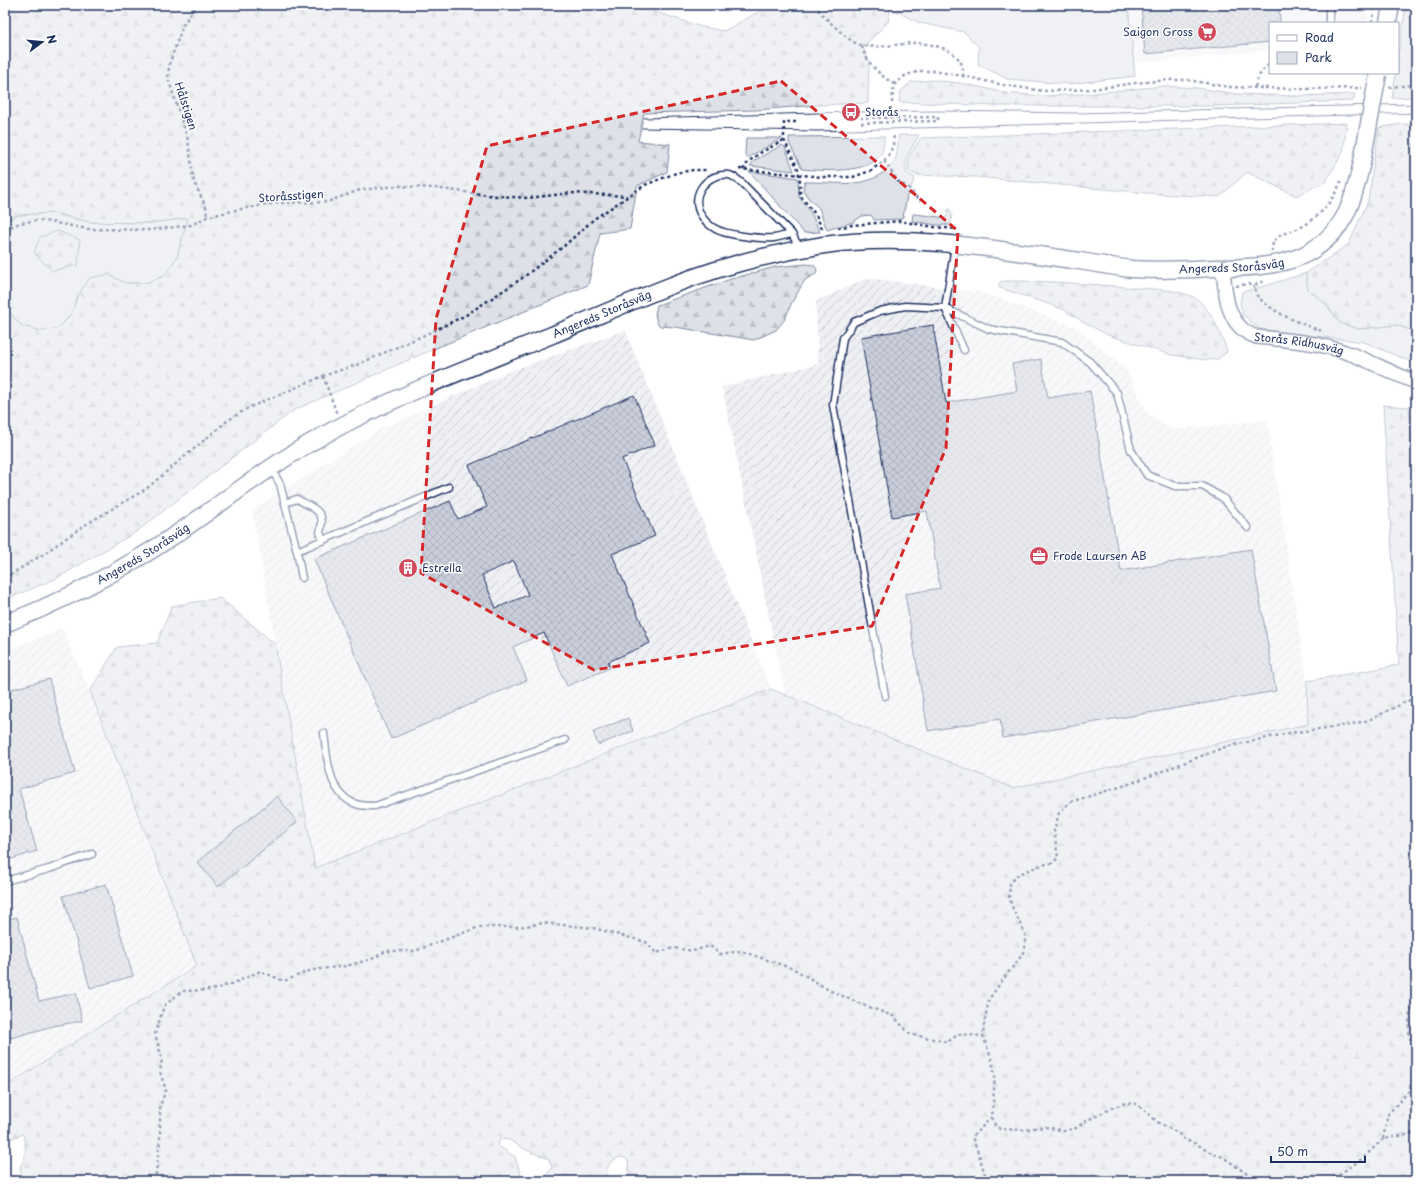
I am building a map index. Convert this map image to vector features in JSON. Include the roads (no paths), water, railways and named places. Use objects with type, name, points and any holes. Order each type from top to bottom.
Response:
[{"type":"street","points":[[1388,22],[1391,5]]},
{"type":"street","name":"Angereds Storåsväg","points":[[5,624],[75,592],[147,553],[271,468],[309,444],[342,426],[400,398],[673,284],[727,267],[772,255],[826,245],[956,236],[1134,269],[1223,268],[1273,263],[1300,256],[1312,251],[1337,228],[1352,203],[1380,78]]},
{"type":"street","name":"Storås Ridhusväg","points":[[1223,268],[1229,309],[1238,325],[1249,334],[1257,337],[1316,343],[1327,346],[1347,352],[1416,382]]},
{"type":"lane","points":[[1329,5],[1329,22]]},
{"type":"lane","points":[[792,234],[774,238],[725,233],[714,229],[700,214],[698,200],[702,186],[708,180],[719,176],[730,175],[736,178],[792,234],[800,250]]},
{"type":"lane","points":[[956,236],[945,308],[964,350]]},
{"type":"lane","points":[[885,696],[833,406],[843,338],[854,322],[880,311],[905,306],[945,308],[989,329],[1062,342],[1090,362],[1117,393],[1131,450],[1147,475],[1175,486],[1202,486],[1223,498],[1248,528]]},
{"type":"lane","points":[[271,468],[280,484],[297,551],[302,578]]},
{"type":"lane","points":[[297,551],[449,487]]},
{"type":"lane","points":[[285,503],[297,500],[317,510],[321,516],[322,524],[320,532],[323,541]]},
{"type":"lane","points":[[324,734],[328,765],[333,781],[342,796],[357,805],[375,806],[565,740]]},
{"type":"lane","points":[[5,881],[50,869],[92,854]]},
{"type":"tram line","points":[[644,118],[851,112],[938,111],[1079,113],[1416,104]]},
{"type":"tram line","points":[[642,128],[818,131],[1416,113]]},
{"type":"place","name":"Saigon Gross","points":[[1207,32]]},
{"type":"place","name":"Storås","points":[[851,112]]},
{"type":"place","name":"Frode Laursen AB","points":[[1039,556]]},
{"type":"place","name":"Estrella","points":[[408,568]]}]
